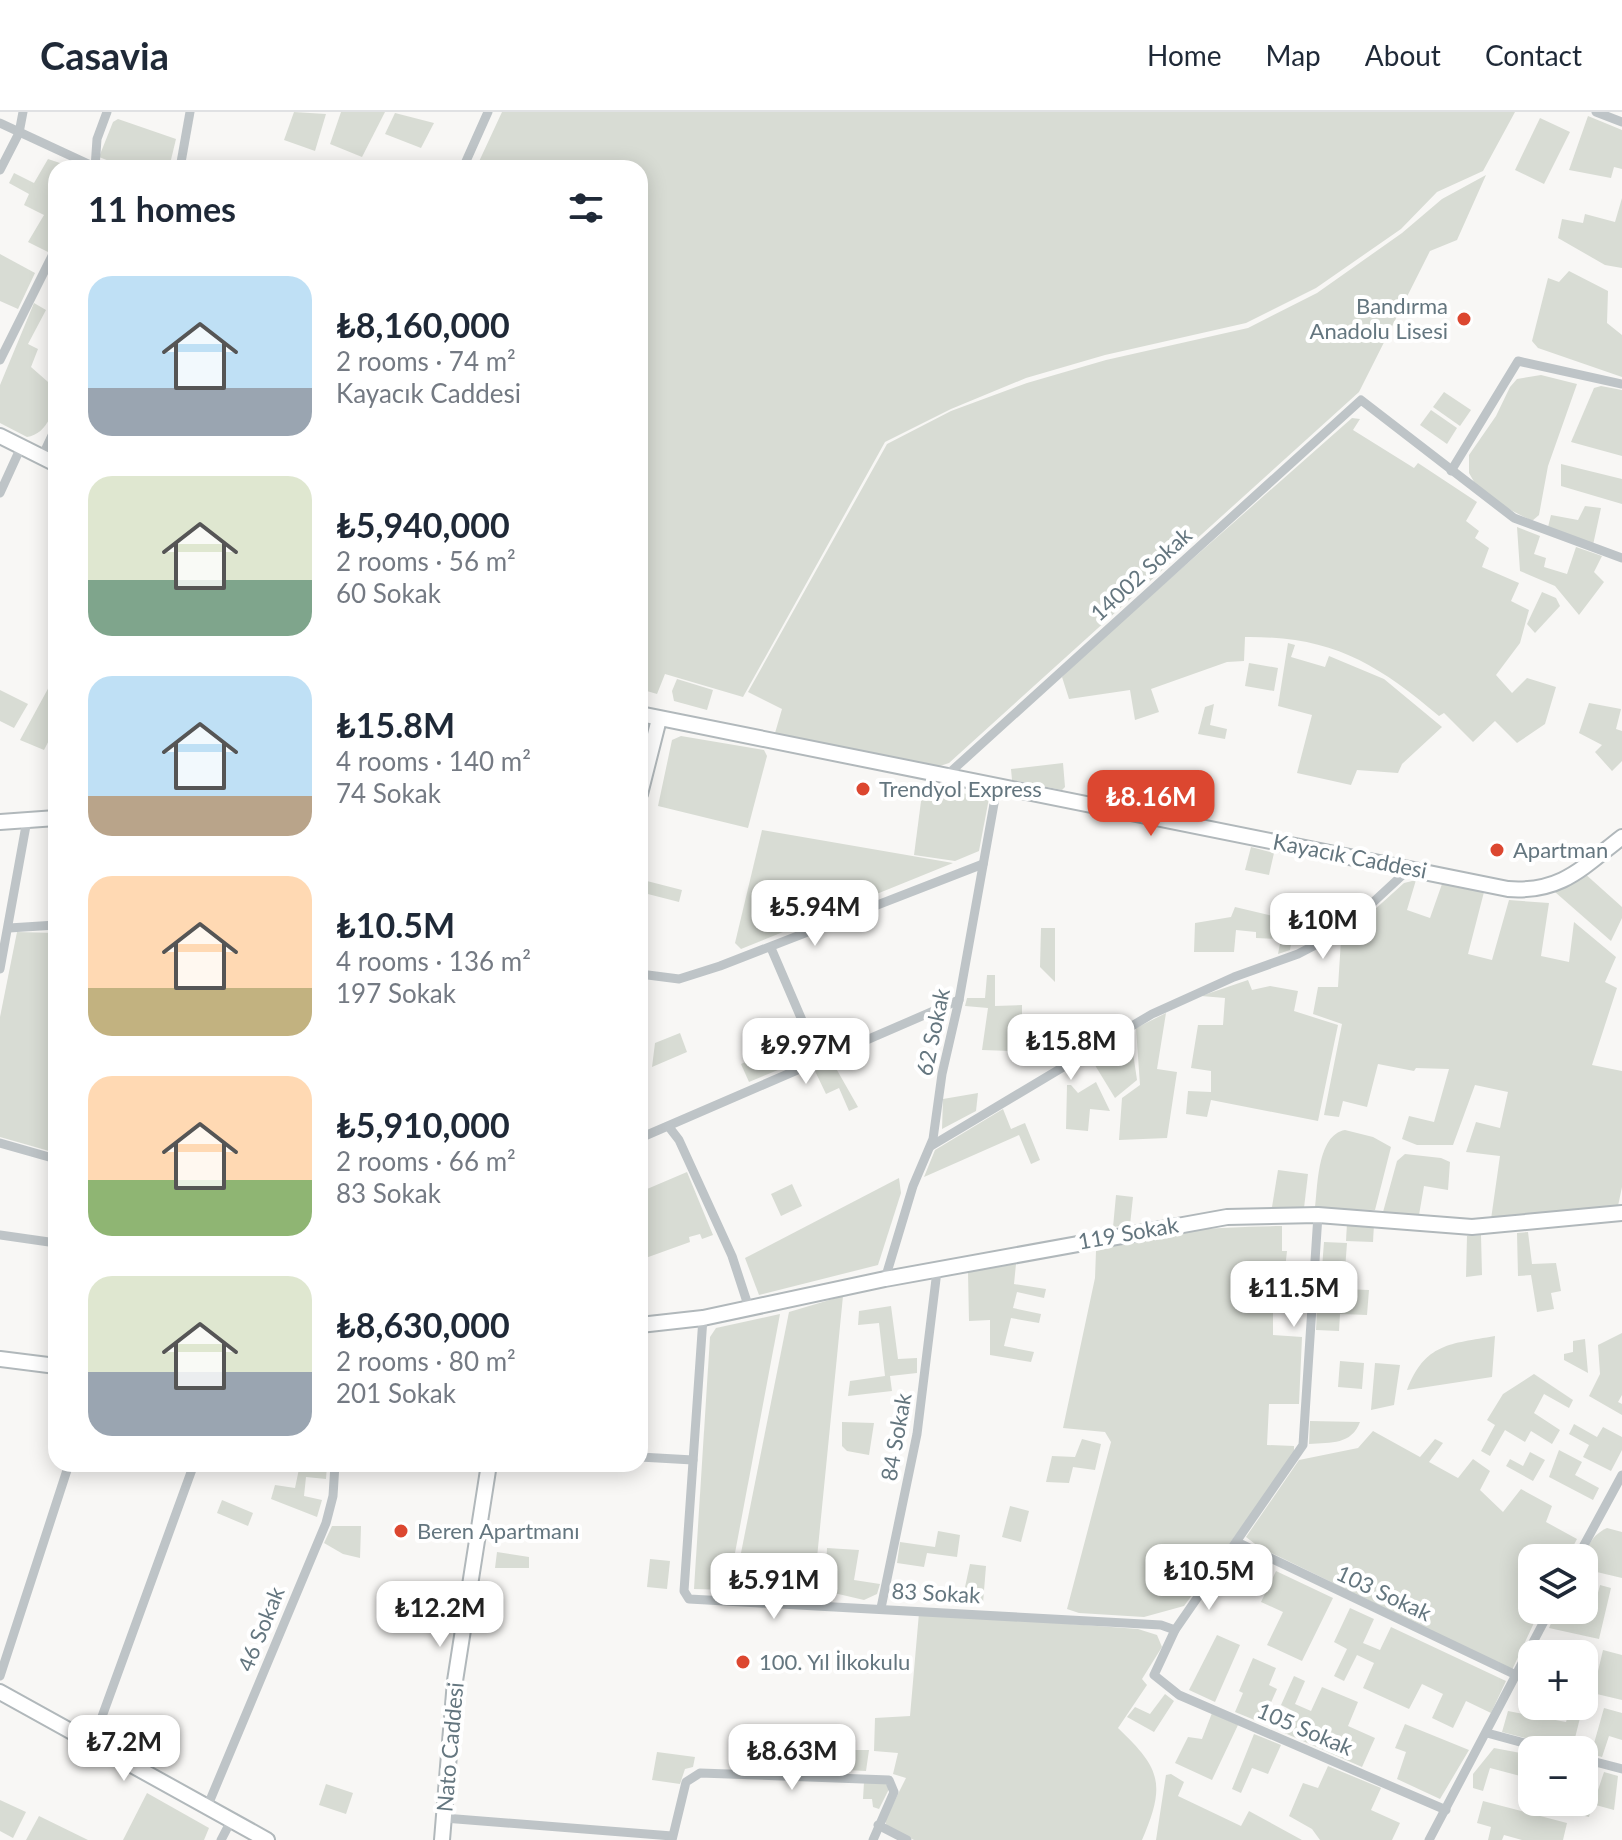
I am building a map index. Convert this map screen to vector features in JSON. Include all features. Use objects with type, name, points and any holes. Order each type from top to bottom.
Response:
[{"type":"main road","points":[[0,436],[48,460]]},
{"type":"main road","name":"Kayacık Caddesi","points":[[648,716],[1411,867],[1508,889],[1536,890],[1570,877],[1622,837]]},
{"type":"main road","points":[[648,762],[659,719]]},
{"type":"main road","points":[[0,822],[48,819]]},
{"type":"main road","name":"119 Sokak","points":[[648,1324],[703,1318],[885,1279],[1162,1226],[1252,1215],[1318,1215],[1472,1227],[1622,1213]]},
{"type":"main road","points":[[0,1359],[48,1365]]},
{"type":"main road","name":"Nato Caddesi","points":[[442,1840],[455,1681],[488,1472]]},
{"type":"main road","points":[[0,1692],[267,1840]]},
{"type":"street","points":[[0,170],[19,133],[23,112]]},
{"type":"street","points":[[96,160],[97,139],[107,112]]},
{"type":"street","points":[[181,160],[190,112]]},
{"type":"street","points":[[467,160],[488,112]]},
{"type":"street","points":[[1596,112],[1622,122]]},
{"type":"street","points":[[0,123],[78,160]]},
{"type":"street","points":[[0,360],[48,264]]},
{"type":"street","points":[[1622,384],[1518,361],[1451,471],[1514,518],[1622,558]]},
{"type":"street","name":"14002 Sokak","points":[[946,776],[1361,400],[1451,471]]},
{"type":"street","points":[[42,457],[48,444]]},
{"type":"street","points":[[0,493],[21,447]]},
{"type":"street","name":"62 Sokak","points":[[885,1279],[913,1186],[931,1146],[997,787]]},
{"type":"street","points":[[0,969],[27,820]]},
{"type":"street","points":[[648,975],[671,979],[687,977],[771,948],[983,864]]},
{"type":"street","points":[[931,1146],[1152,1014],[1332,937],[1411,867]]},
{"type":"street","points":[[9,928],[48,926]]},
{"type":"street","points":[[771,948],[820,1062]]},
{"type":"street","points":[[648,1135],[959,1000]]},
{"type":"street","points":[[669,1127],[679,1140],[732,1256],[749,1308]]},
{"type":"street","points":[[0,1143],[48,1157]]},
{"type":"street","points":[[1175,1630],[1299,1452],[1304,1435],[1318,1215]]},
{"type":"street","points":[[0,1235],[48,1242]]},
{"type":"street","name":"84 Sokak","points":[[881,1608],[917,1434],[937,1271]]},
{"type":"street","name":"83 Sokak","points":[[703,1318],[684,1591],[689,1599],[1063,1617],[1161,1625],[1175,1630]]},
{"type":"street","points":[[648,1457],[693,1460]]},
{"type":"street","points":[[0,1676],[66,1472]]},
{"type":"street","points":[[92,1744],[191,1472]]},
{"type":"street","name":"46 Sokak","points":[[208,1805],[326,1523],[333,1496],[334,1472]]},
{"type":"street","points":[[1585,1544],[1622,1475]]},
{"type":"street","name":"103 Sokak","points":[[1237,1542],[1516,1675]]},
{"type":"street","points":[[1429,1840],[1543,1624]]},
{"type":"street","name":"105 Sokak","points":[[1175,1630],[1154,1675],[1179,1695],[1446,1810]]},
{"type":"street","points":[[1487,1733],[1518,1741]]},
{"type":"street","points":[[1598,1763],[1622,1769]]},
{"type":"street","points":[[444,1818],[672,1838],[690,1776],[700,1773],[884,1779],[893,1783],[894,1792],[873,1840]]},
{"type":"street","points":[[221,1840],[232,1819]]},
{"type":"street","points":[[878,1825],[907,1840]]},
{"type":"shaded area","points":[[294,112],[326,114],[315,151],[284,140]]},
{"type":"shaded area","points":[[341,112],[385,112],[362,157],[330,144]]},
{"type":"shaded area","points":[[502,112],[1515,112],[1483,171],[1437,192],[1401,229],[1316,288],[1246,323],[1105,355],[1026,378],[951,409],[885,442],[743,697],[665,674],[657,694],[648,691],[648,160],[480,160]]},
{"type":"shaded area","points":[[395,113],[434,123],[421,148],[385,134]]},
{"type":"shaded area","points":[[1588,116],[1622,130],[1622,169],[1614,167],[1611,178],[1569,170]]},
{"type":"shaded area","points":[[1540,118],[1570,132],[1544,184],[1515,170]]},
{"type":"shaded area","points":[[118,119],[176,139],[171,160],[107,160],[99,157],[113,122]]},
{"type":"shaded area","points":[[48,159],[51,160],[48,160],[48,252],[28,242],[44,215],[24,205],[29,194],[9,183],[14,173],[34,183]]},
{"type":"shaded area","points":[[1486,175],[1457,240],[1430,251],[1359,392],[949,763],[940,766],[775,733],[782,709],[748,692],[887,444],[951,411],[1027,383],[1106,360],[1248,328],[1317,293],[1402,233],[1442,199]]},
{"type":"shaded area","points":[[1622,198],[1622,268],[1605,265],[1558,238],[1562,219],[1583,223],[1585,214],[1615,222]]},
{"type":"shaded area","points":[[0,254],[35,273],[18,309],[0,301]]},
{"type":"shaded area","points":[[1569,271],[1608,291],[1607,323],[1622,335],[1622,377],[1538,348],[1532,341],[1548,278],[1559,282]]},
{"type":"shaded area","points":[[34,303],[46,310],[28,344],[38,349],[31,367],[48,382],[48,421],[40,431],[27,437],[0,423],[0,385]]},
{"type":"shaded area","points":[[1541,375],[1577,384],[1548,466],[1539,515],[1532,521],[1501,505],[1477,487],[1469,473],[1469,455],[1517,379]]},
{"type":"shaded area","points":[[1601,386],[1622,390],[1622,456],[1571,442],[1594,388]]},
{"type":"shaded area","points":[[1444,392],[1471,410],[1460,426],[1433,407]]},
{"type":"shaded area","points":[[1431,410],[1457,428],[1447,444],[1420,425]]},
{"type":"shaded area","points":[[1352,418],[1360,419],[1353,430],[1414,468],[1418,463],[1477,502],[1466,521],[1479,531],[1475,538],[1489,548],[1482,567],[1519,583],[1511,601],[1529,610],[1520,643],[1496,675],[1512,693],[1527,678],[1556,687],[1545,724],[1517,743],[1495,721],[1473,742],[1444,713],[1439,716],[1372,667],[1327,647],[1275,638],[1245,637],[1244,661],[1227,662],[1151,689],[1159,712],[1135,720],[1130,690],[1069,699],[1062,677],[1079,659]]},
{"type":"shaded area","points":[[1561,464],[1622,479],[1622,504],[1561,486]]},
{"type":"shaded area","points":[[1585,506],[1601,508],[1593,545],[1548,527],[1551,515],[1578,520]]},
{"type":"shaded area","points":[[1517,527],[1540,536],[1534,554],[1546,558],[1544,567],[1567,574],[1576,547],[1602,556],[1594,572],[1604,582],[1579,615],[1555,586],[1520,571]]},
{"type":"shaded area","points":[[1542,592],[1556,598],[1560,606],[1535,633],[1527,624]]},
{"type":"shaded area","points":[[1288,643],[1295,645],[1291,657],[1325,667],[1329,656],[1384,679],[1442,727],[1402,764],[1398,773],[1357,770],[1351,785],[1297,773],[1312,715],[1278,706]]},
{"type":"shaded area","points":[[1249,663],[1278,668],[1274,691],[1245,686]]},
{"type":"shaded area","points":[[677,679],[713,690],[707,710],[674,701],[672,691]]},
{"type":"shaded area","points":[[48,689],[48,742],[44,750],[20,740]]},
{"type":"shaded area","points":[[0,690],[28,704],[14,728],[0,721]]},
{"type":"shaded area","points":[[1589,703],[1621,709],[1616,729],[1622,731],[1622,761],[1612,771],[1595,752],[1602,745],[1579,733]]},
{"type":"shaded area","points":[[1214,704],[1210,725],[1227,729],[1225,739],[1198,734],[1205,707]]},
{"type":"shaded area","points":[[681,736],[764,750],[767,756],[748,828],[658,806],[672,740]]},
{"type":"shaded area","points":[[1063,763],[1065,787],[1062,790],[1012,780],[1011,769]]},
{"type":"shaded area","points":[[1128,770],[1131,802],[1106,797],[1105,771]]},
{"type":"shaded area","points":[[923,786],[989,798],[979,851],[955,861],[914,855]]},
{"type":"shaded area","points":[[762,830],[953,863],[741,949],[735,943]]},
{"type":"shaded area","points":[[1251,847],[1274,853],[1269,875],[1245,870]]},
{"type":"shaded area","points":[[1583,872],[1622,907],[1622,918],[1611,941],[1555,892]]},
{"type":"shaded area","points":[[1416,880],[1407,910],[1430,918],[1442,884],[1484,892],[1468,954],[1492,960],[1509,900],[1549,903],[1541,956],[1569,962],[1574,922],[1616,957],[1605,982],[1617,988],[1592,1065],[1622,1071],[1622,1187],[1618,1206],[1491,1219],[1500,1156],[1466,1152],[1476,1122],[1500,1128],[1508,1092],[1475,1085],[1453,1145],[1417,1145],[1402,1139],[1409,1116],[1434,1122],[1449,1069],[1416,1068],[1414,1071],[1378,1064],[1367,1107],[1343,1101],[1339,1117],[1324,1115],[1342,1024],[1313,1014],[1318,987],[1338,987],[1341,940],[1404,883]]},
{"type":"shaded area","points":[[648,881],[682,890],[679,902],[648,894]]},
{"type":"shaded area","points":[[1235,907],[1295,921],[1290,950],[1278,954],[1281,939],[1256,938],[1256,932],[1236,930],[1234,952],[1194,952],[1195,923],[1231,917]]},
{"type":"shaded area","points":[[1041,928],[1055,928],[1055,982],[1040,967]]},
{"type":"shaded area","points":[[17,932],[48,933],[48,1151],[0,1137],[0,1017]]},
{"type":"shaded area","points":[[987,975],[995,975],[995,1006],[1022,1005],[1022,1025],[1010,1025],[1010,1051],[982,1050],[988,1008],[965,1006],[967,998],[985,998]]},
{"type":"shaded area","points":[[1248,980],[1252,990],[1270,986],[1298,991],[1294,1011],[1338,1025],[1318,1121],[1211,1100],[1207,1117],[1186,1114],[1188,1091],[1211,1092],[1211,1071],[1191,1068],[1198,1025],[1223,1025],[1225,998],[1201,996]]},
{"type":"shaded area","points":[[1166,1013],[1157,1069],[1177,1072],[1167,1138],[1119,1140],[1122,1098],[1140,1085],[1136,1028]]},
{"type":"shaded area","points":[[680,1033],[687,1052],[652,1067],[655,1043]]},
{"type":"shaded area","points":[[1122,1035],[1132,1046],[1137,1080],[1115,1098],[1090,1057]]},
{"type":"shaded area","points":[[770,1051],[778,1070],[749,1082],[741,1064]]},
{"type":"shaded area","points":[[833,1063],[858,1107],[849,1111],[839,1088],[826,1094],[815,1071]]},
{"type":"shaded area","points":[[1096,1082],[1110,1111],[1090,1109],[1088,1131],[1066,1129],[1067,1085],[1078,1093]]},
{"type":"shaded area","points":[[978,1093],[976,1111],[942,1129],[943,1099]]},
{"type":"shaded area","points":[[1003,1109],[1011,1129],[1025,1123],[1040,1160],[1031,1164],[1019,1135],[924,1177],[935,1150]]},
{"type":"shaded area","points":[[1345,1130],[1373,1137],[1391,1147],[1375,1210],[1315,1209],[1324,1151],[1336,1134]]},
{"type":"shaded area","points":[[1405,1154],[1450,1162],[1448,1190],[1424,1186],[1419,1215],[1383,1212],[1397,1161]]},
{"type":"shaded area","points":[[1278,1170],[1308,1174],[1304,1208],[1272,1207]]},
{"type":"shaded area","points":[[687,1172],[713,1235],[702,1239],[700,1234],[689,1237],[690,1242],[648,1257],[648,1189]]},
{"type":"shaded area","points":[[899,1178],[901,1193],[878,1265],[759,1295],[745,1258]]},
{"type":"shaded area","points":[[792,1184],[802,1206],[781,1216],[771,1194]]},
{"type":"shaded area","points":[[1116,1195],[1133,1197],[1130,1225],[1113,1227]]},
{"type":"shaded area","points":[[1347,1223],[1374,1224],[1373,1242],[1346,1241]]},
{"type":"shaded area","points":[[1282,1226],[1282,1251],[1287,1251],[1285,1269],[1308,1272],[1305,1308],[1273,1309],[1273,1335],[1302,1337],[1299,1404],[1269,1404],[1267,1445],[1294,1446],[1294,1455],[1184,1606],[1144,1617],[1079,1613],[1067,1609],[1111,1442],[1105,1432],[1063,1428],[1095,1278],[1096,1251],[1163,1234]]},
{"type":"shaded area","points":[[1528,1232],[1532,1264],[1556,1263],[1561,1291],[1551,1293],[1554,1309],[1537,1312],[1531,1275],[1518,1276],[1517,1233]]},
{"type":"shaded area","points":[[1481,1235],[1482,1275],[1466,1277],[1467,1236]]},
{"type":"shaded area","points":[[1324,1242],[1347,1243],[1345,1270],[1322,1268]]},
{"type":"shaded area","points":[[1016,1264],[1014,1284],[1046,1289],[1044,1298],[1017,1292],[1013,1308],[1041,1314],[1039,1323],[1011,1318],[1004,1346],[1034,1352],[1031,1362],[990,1355],[990,1320],[969,1321],[968,1272]]},
{"type":"shaded area","points":[[1318,1288],[1369,1290],[1367,1315],[1340,1314],[1339,1331],[1316,1330]]},
{"type":"shaded area","points":[[843,1296],[813,1598],[742,1592],[741,1553],[789,1312]]},
{"type":"shaded area","points":[[891,1306],[898,1359],[917,1358],[917,1373],[890,1376],[892,1391],[848,1396],[850,1381],[885,1376],[879,1323],[858,1325],[859,1311]]},
{"type":"shaded area","points":[[780,1314],[728,1590],[694,1589],[710,1337],[716,1328]]},
{"type":"shaded area","points":[[1622,1333],[1622,1395],[1618,1402],[1622,1404],[1622,1415],[1589,1396],[1600,1374],[1598,1345]]},
{"type":"shaded area","points":[[1495,1336],[1492,1377],[1407,1390],[1422,1363],[1431,1354],[1452,1344]]},
{"type":"shaded area","points":[[1585,1339],[1588,1373],[1564,1360],[1564,1354],[1573,1352],[1573,1341]]},
{"type":"shaded area","points":[[1340,1361],[1364,1363],[1362,1389],[1338,1387]]},
{"type":"shaded area","points":[[1375,1363],[1400,1365],[1394,1405],[1371,1410]]},
{"type":"shaded area","points":[[1534,1374],[1573,1400],[1569,1408],[1544,1394],[1534,1413],[1560,1430],[1552,1444],[1531,1431],[1525,1442],[1505,1430],[1490,1456],[1481,1451],[1495,1425],[1487,1420],[1503,1394]]},
{"type":"shaded area","points":[[1310,1421],[1360,1422],[1346,1439],[1309,1444]]},
{"type":"shaded area","points":[[842,1422],[874,1423],[869,1455],[847,1451],[842,1446]]},
{"type":"shaded area","points":[[1574,1424],[1597,1437],[1603,1427],[1622,1437],[1622,1450],[1611,1471],[1583,1457],[1589,1445],[1569,1434]]},
{"type":"shaded area","points":[[1373,1431],[1420,1457],[1435,1439],[1443,1443],[1429,1462],[1458,1478],[1473,1459],[1490,1471],[1480,1490],[1503,1512],[1521,1489],[1552,1506],[1546,1522],[1577,1539],[1574,1544],[1518,1544],[1518,1624],[1533,1624],[1526,1640],[1518,1640],[1518,1657],[1512,1670],[1259,1547],[1246,1537],[1299,1460],[1358,1448]]},
{"type":"shaded area","points":[[1082,1439],[1101,1444],[1095,1470],[1073,1467],[1069,1483],[1046,1482],[1052,1456],[1075,1457]]},
{"type":"shaded area","points":[[1559,1450],[1582,1462],[1575,1475],[1599,1488],[1593,1500],[1549,1477]]},
{"type":"shaded area","points":[[1530,1452],[1545,1460],[1533,1481],[1506,1466],[1510,1459],[1523,1466]]},
{"type":"shaded area","points":[[298,1472],[326,1472],[326,1479],[306,1477],[304,1496],[322,1500],[317,1517],[271,1499],[275,1485],[295,1488]]},
{"type":"shaded area","points":[[222,1500],[253,1513],[248,1526],[217,1513]]},
{"type":"shaded area","points":[[1010,1506],[1029,1511],[1021,1542],[1002,1537]]},
{"type":"shaded area","points":[[332,1526],[361,1526],[360,1558],[343,1554],[324,1543]]},
{"type":"shaded area","points":[[1607,1528],[1622,1532],[1622,1578],[1598,1572],[1598,1544],[1590,1544]]},
{"type":"shaded area","points":[[938,1531],[960,1535],[957,1557],[927,1553],[924,1567],[897,1563],[900,1542],[935,1547]]},
{"type":"shaded area","points":[[827,1548],[859,1550],[854,1580],[880,1584],[877,1594],[864,1600],[834,1593],[826,1570]]},
{"type":"shaded area","points":[[497,1552],[529,1557],[529,1568],[495,1568]]},
{"type":"shaded area","points":[[650,1559],[670,1561],[667,1589],[647,1587]]},
{"type":"shaded area","points":[[970,1564],[986,1566],[983,1603],[962,1601]]},
{"type":"shaded area","points":[[1276,1571],[1333,1598],[1302,1661],[1267,1645],[1283,1612],[1261,1602]]},
{"type":"shaded area","points":[[1600,1585],[1611,1588],[1599,1639],[1549,1628],[1551,1624],[1598,1624]]},
{"type":"shaded area","points":[[1350,1608],[1374,1619],[1363,1643],[1380,1650],[1391,1627],[1506,1681],[1491,1713],[1466,1701],[1453,1728],[1432,1718],[1443,1694],[1422,1684],[1409,1709],[1363,1688],[1374,1663],[1357,1655],[1344,1681],[1334,1676],[1347,1649],[1334,1642]]},
{"type":"shaded area","points":[[919,1613],[1138,1629],[1157,1635],[1162,1647],[1142,1679],[1147,1685],[1118,1728],[1143,1755],[1155,1778],[1154,1805],[1142,1840],[914,1840],[887,1827],[885,1820],[906,1778],[893,1774],[898,1753],[874,1751],[875,1718],[910,1716]]},
{"type":"shaded area","points":[[1217,1635],[1240,1645],[1215,1702],[1189,1690]]},
{"type":"shaded area","points":[[1603,1650],[1622,1655],[1622,1700],[1598,1694],[1598,1671]]},
{"type":"shaded area","points":[[1253,1658],[1276,1668],[1269,1685],[1277,1689],[1262,1723],[1235,1712],[1243,1693],[1239,1691]]},
{"type":"shaded area","points":[[1294,1676],[1305,1681],[1295,1704],[1311,1711],[1322,1687],[1358,1702],[1348,1726],[1375,1738],[1362,1767],[1280,1731],[1289,1709],[1281,1705]]},
{"type":"shaded area","points":[[1165,1694],[1174,1701],[1154,1732],[1127,1717],[1135,1707],[1150,1714]]},
{"type":"shaded area","points":[[1604,1708],[1622,1713],[1622,1740],[1609,1736],[1602,1757],[1598,1756],[1596,1736]]},
{"type":"shaded area","points":[[1508,1711],[1518,1713],[1518,1720],[1580,1720],[1576,1736],[1518,1736],[1502,1732]]},
{"type":"shaded area","points":[[1212,1713],[1238,1725],[1212,1780],[1175,1763],[1188,1737],[1202,1739]]},
{"type":"shaded area","points":[[1405,1724],[1469,1750],[1440,1799],[1397,1779],[1406,1752],[1395,1748]]},
{"type":"shaded area","points":[[1254,1734],[1281,1745],[1268,1774],[1252,1768],[1241,1793],[1232,1789]]},
{"type":"shaded area","points":[[1494,1748],[1518,1752],[1518,1775],[1490,1768],[1483,1791],[1473,1788],[1473,1774]]},
{"type":"shaded area","points":[[847,1750],[869,1750],[866,1771],[847,1770]]},
{"type":"shaded area","points":[[657,1752],[695,1757],[693,1767],[685,1769],[680,1784],[652,1780]]},
{"type":"shaded area","points":[[1328,1766],[1381,1788],[1371,1810],[1400,1823],[1392,1840],[1320,1840],[1312,1829],[1289,1816],[1303,1783],[1318,1788]]},
{"type":"shaded area","points":[[1604,1772],[1618,1776],[1614,1810],[1598,1806],[1598,1790]]},
{"type":"shaded area","points":[[1171,1774],[1184,1782],[1178,1796],[1241,1826],[1249,1811],[1302,1840],[1156,1840],[1166,1775]]},
{"type":"shaded area","points":[[864,1782],[886,1784],[889,1789],[879,1809],[873,1807],[872,1799],[863,1799]]},
{"type":"shaded area","points":[[326,1784],[353,1793],[346,1814],[319,1805]]},
{"type":"shaded area","points":[[147,1793],[209,1828],[204,1840],[123,1840]]},
{"type":"shaded area","points":[[0,1800],[26,1812],[13,1838],[0,1831]]},
{"type":"shaded area","points":[[1483,1801],[1518,1810],[1518,1816],[1540,1816],[1567,1823],[1563,1840],[1522,1840],[1504,1835],[1502,1840],[1488,1840],[1491,1827],[1477,1823]]},
{"type":"shaded area","points":[[39,1816],[88,1840],[26,1840]]},
{"type":"place","name":"Bandırma Anadolu Lisesi","points":[[1464,319]]},
{"type":"place","name":"Trendyol Express","points":[[863,789]]},
{"type":"place","name":"Apartman","points":[[1497,850]]},
{"type":"place","name":"Beren Apartmanı","points":[[401,1531]]},
{"type":"place","name":"100. Yıl İlkokulu","points":[[743,1662]]}]
